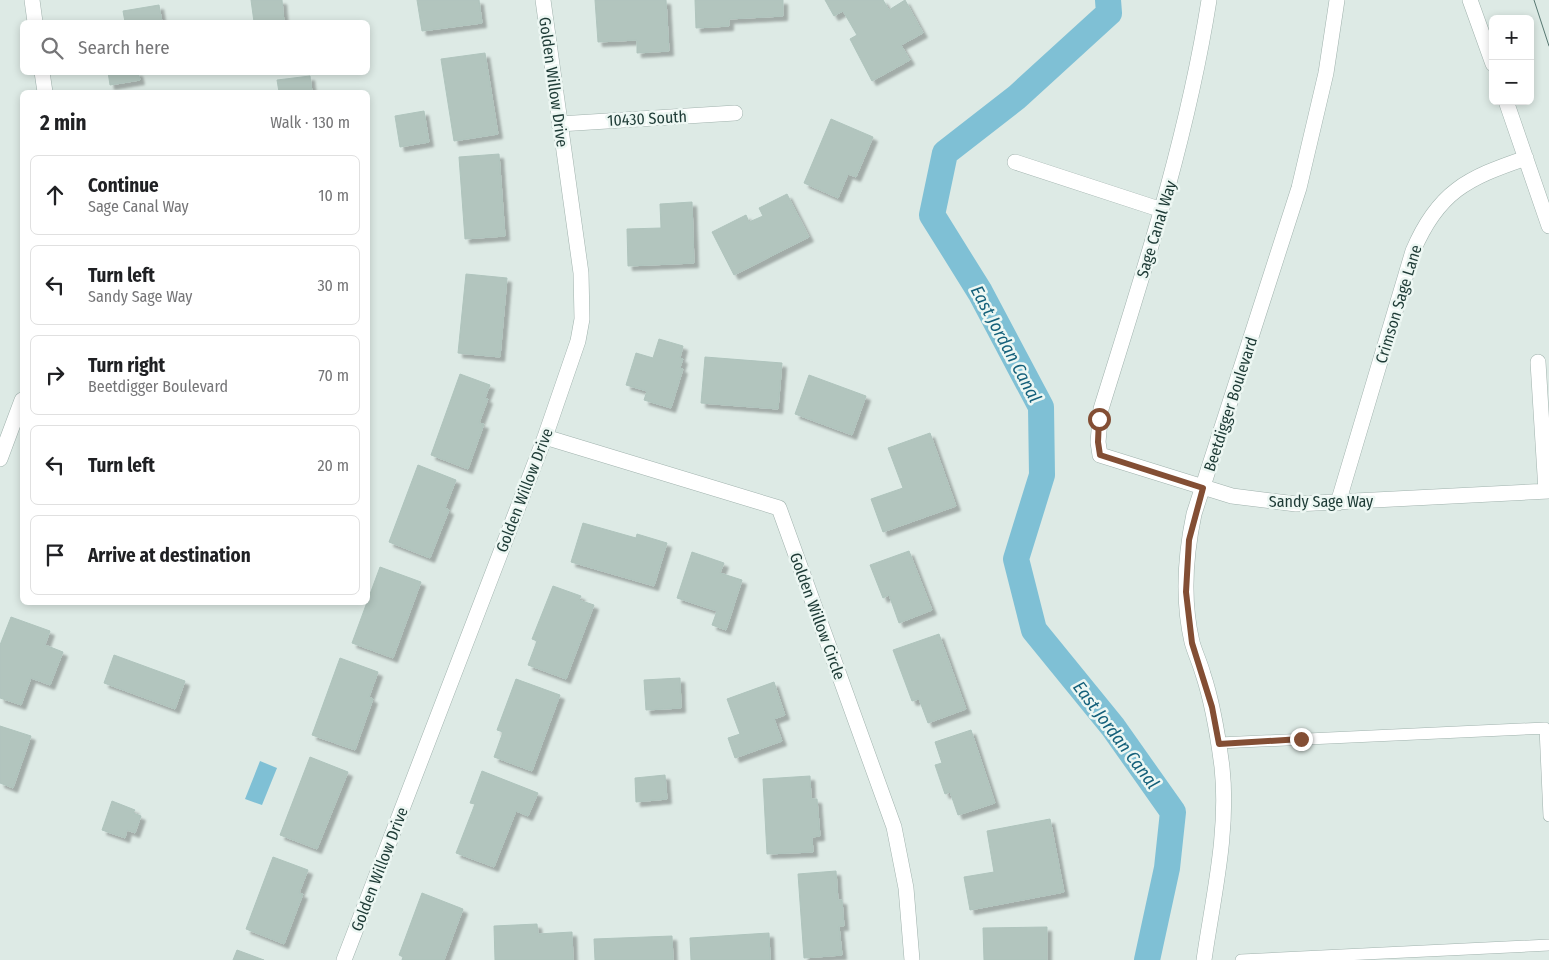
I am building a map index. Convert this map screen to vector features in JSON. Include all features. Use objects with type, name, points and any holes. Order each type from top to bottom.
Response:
[{"type":"street","points":[[32,0],[35,20]]},
{"type":"street","name":"Golden Willow Drive","points":[[344,960],[545,437],[572,363],[582,319],[581,273],[543,0]]},
{"type":"street","name":"Sage Canal Way","points":[[1100,455],[1098,442],[1101,409],[1162,210],[1193,91],[1208,0]]},
{"type":"street","name":"Beetdigger Boulevard","points":[[1204,960],[1223,830],[1223,785],[1219,744],[1212,707],[1192,643],[1186,592],[1189,540],[1203,488],[1299,188],[1326,73],[1337,0]]},
{"type":"street","points":[[1470,0],[1492,60]]},
{"type":"street","points":[[42,75],[45,90]]},
{"type":"street","points":[[1507,105],[1549,226]]},
{"type":"street","name":"10430 South","points":[[559,124],[735,113]]},
{"type":"street","name":"Crimson Sage Lane","points":[[1338,503],[1413,251],[1421,232],[1446,199],[1464,184],[1484,172],[1526,158]]},
{"type":"street","points":[[1015,162],[1162,210]]},
{"type":"street","points":[[1538,362],[1547,491]]},
{"type":"street","points":[[0,459],[20,405]]},
{"type":"street","name":"Golden Willow Circle","points":[[545,437],[779,508],[894,828],[906,888],[912,960]]},
{"type":"street","name":"Sandy Sage Way","points":[[1100,455],[1203,488],[1262,501],[1296,504],[1547,491]]},
{"type":"lane","points":[[1219,744],[1545,728],[1549,816]]},
{"type":"lane","points":[[1241,960],[1549,945]]},
{"type":"water","points":[[260,761],[277,768],[262,805],[245,799]]},
{"type":"building","points":[[251,0],[282,0],[284,20],[254,20]]},
{"type":"building","points":[[417,0],[479,0],[482,23],[422,31]]},
{"type":"building","points":[[595,0],[666,0],[669,51],[637,53],[637,40],[598,42]]},
{"type":"building","points":[[695,0],[783,0],[783,16],[729,19],[729,26],[696,28]]},
{"type":"building","points":[[825,0],[883,0],[889,10],[905,0],[923,33],[901,45],[910,60],[872,81],[850,39],[857,35],[843,11],[834,16]]},
{"type":"building","points":[[159,5],[162,20],[125,20],[123,11]]},
{"type":"building","points":[[485,53],[498,134],[454,141],[441,59]]},
{"type":"building","points":[[108,75],[139,75],[140,80],[110,85]]},
{"type":"building","points":[[310,76],[312,90],[279,90],[277,80]]},
{"type":"building","points":[[424,111],[429,142],[400,147],[395,116]]},
{"type":"building","points":[[831,119],[873,137],[856,177],[848,174],[838,198],[804,183]]},
{"type":"building","points":[[499,154],[505,236],[465,239],[459,157]]},
{"type":"building","points":[[787,194],[809,237],[734,275],[712,232],[746,215],[749,222],[763,216],[759,208]]},
{"type":"building","points":[[692,202],[694,263],[628,266],[627,229],[661,228],[660,204]]},
{"type":"building","points":[[466,274],[507,278],[500,357],[458,353]]},
{"type":"building","points":[[659,339],[683,346],[680,358],[683,359],[680,368],[683,369],[671,408],[644,400],[647,391],[626,385],[636,353],[653,358]]},
{"type":"building","points":[[705,357],[782,363],[778,409],[701,403]]},
{"type":"building","points":[[460,374],[490,385],[485,398],[488,399],[479,423],[484,424],[468,469],[431,455]]},
{"type":"building","points":[[809,375],[866,396],[852,435],[795,414]]},
{"type":"building","points":[[930,433],[956,506],[883,532],[871,499],[903,488],[888,448]]},
{"type":"building","points":[[418,465],[456,480],[445,508],[449,510],[430,558],[389,542]]},
{"type":"building","points":[[583,523],[636,538],[637,534],[667,543],[654,586],[571,562]]},
{"type":"building","points":[[909,551],[932,610],[899,623],[889,595],[883,598],[870,565]]},
{"type":"building","points":[[692,552],[724,563],[720,573],[742,580],[726,630],[712,625],[717,611],[677,598]]},
{"type":"building","points":[[380,567],[421,582],[393,658],[352,643],[366,605],[370,605],[370,594]]},
{"type":"building","points":[[553,586],[581,596],[579,600],[594,605],[566,679],[528,665],[537,641],[532,639]]},
{"type":"building","points":[[11,617],[50,631],[45,645],[63,652],[50,685],[31,678],[21,705],[0,698],[0,645]]},
{"type":"building","points":[[939,634],[966,709],[928,723],[919,699],[912,701],[893,650]]},
{"type":"building","points":[[114,655],[185,681],[175,709],[104,683]]},
{"type":"building","points":[[340,658],[378,672],[369,697],[373,699],[355,750],[312,735]]},
{"type":"building","points":[[680,678],[681,708],[646,710],[644,680]]},
{"type":"building","points":[[516,679],[560,695],[532,771],[494,757],[503,732],[497,730]]},
{"type":"building","points":[[774,682],[785,715],[774,719],[782,741],[735,758],[728,738],[740,734],[727,699]]},
{"type":"building","points":[[0,726],[31,736],[13,788],[0,783]]},
{"type":"building","points":[[971,730],[995,803],[958,815],[950,792],[945,794],[935,765],[942,763],[935,742]]},
{"type":"building","points":[[310,757],[348,772],[317,849],[280,835]]},
{"type":"building","points":[[482,771],[538,793],[528,816],[516,811],[494,867],[456,853],[475,804],[470,803]]},
{"type":"building","points":[[665,775],[667,799],[636,802],[635,778]]},
{"type":"building","points":[[810,776],[811,799],[817,799],[820,836],[812,837],[813,852],[767,854],[763,779]]},
{"type":"building","points":[[112,801],[135,810],[133,813],[141,816],[135,833],[127,830],[125,838],[102,830]]},
{"type":"building","points":[[1050,819],[1064,892],[970,910],[964,877],[994,872],[987,831]]},
{"type":"building","points":[[273,857],[308,870],[299,893],[303,894],[284,944],[246,929]]},
{"type":"building","points":[[836,871],[838,900],[842,900],[844,926],[839,926],[842,955],[804,958],[798,874]]},
{"type":"building","points":[[422,893],[463,909],[444,960],[402,960],[403,957],[399,955]]},
{"type":"building","points":[[537,924],[538,934],[572,932],[573,960],[495,960],[494,926]]},
{"type":"building","points":[[1047,927],[1047,960],[984,960],[983,928]]},
{"type":"building","points":[[769,933],[770,960],[691,960],[690,938]]},
{"type":"building","points":[[672,936],[673,960],[595,960],[594,939]]},
{"type":"building","points":[[237,950],[264,960],[233,960]]},
{"type":"waterway","name":"East Jordan Canal","points":[[1108,0],[1109,13],[1017,97],[945,153],[932,215],[980,292],[1041,407],[1042,475],[1016,559],[1034,630],[1113,727],[1173,812],[1167,868],[1147,960]]},
{"type":"tram line","points":[[1534,0],[1549,46]]},
{"type":"route","points":[[1099,419],[1098,442],[1100,455],[1109,460],[1122,461],[1203,488],[1194,514],[1189,540],[1186,592],[1192,643],[1212,707],[1219,744],[1301,739]]}]
